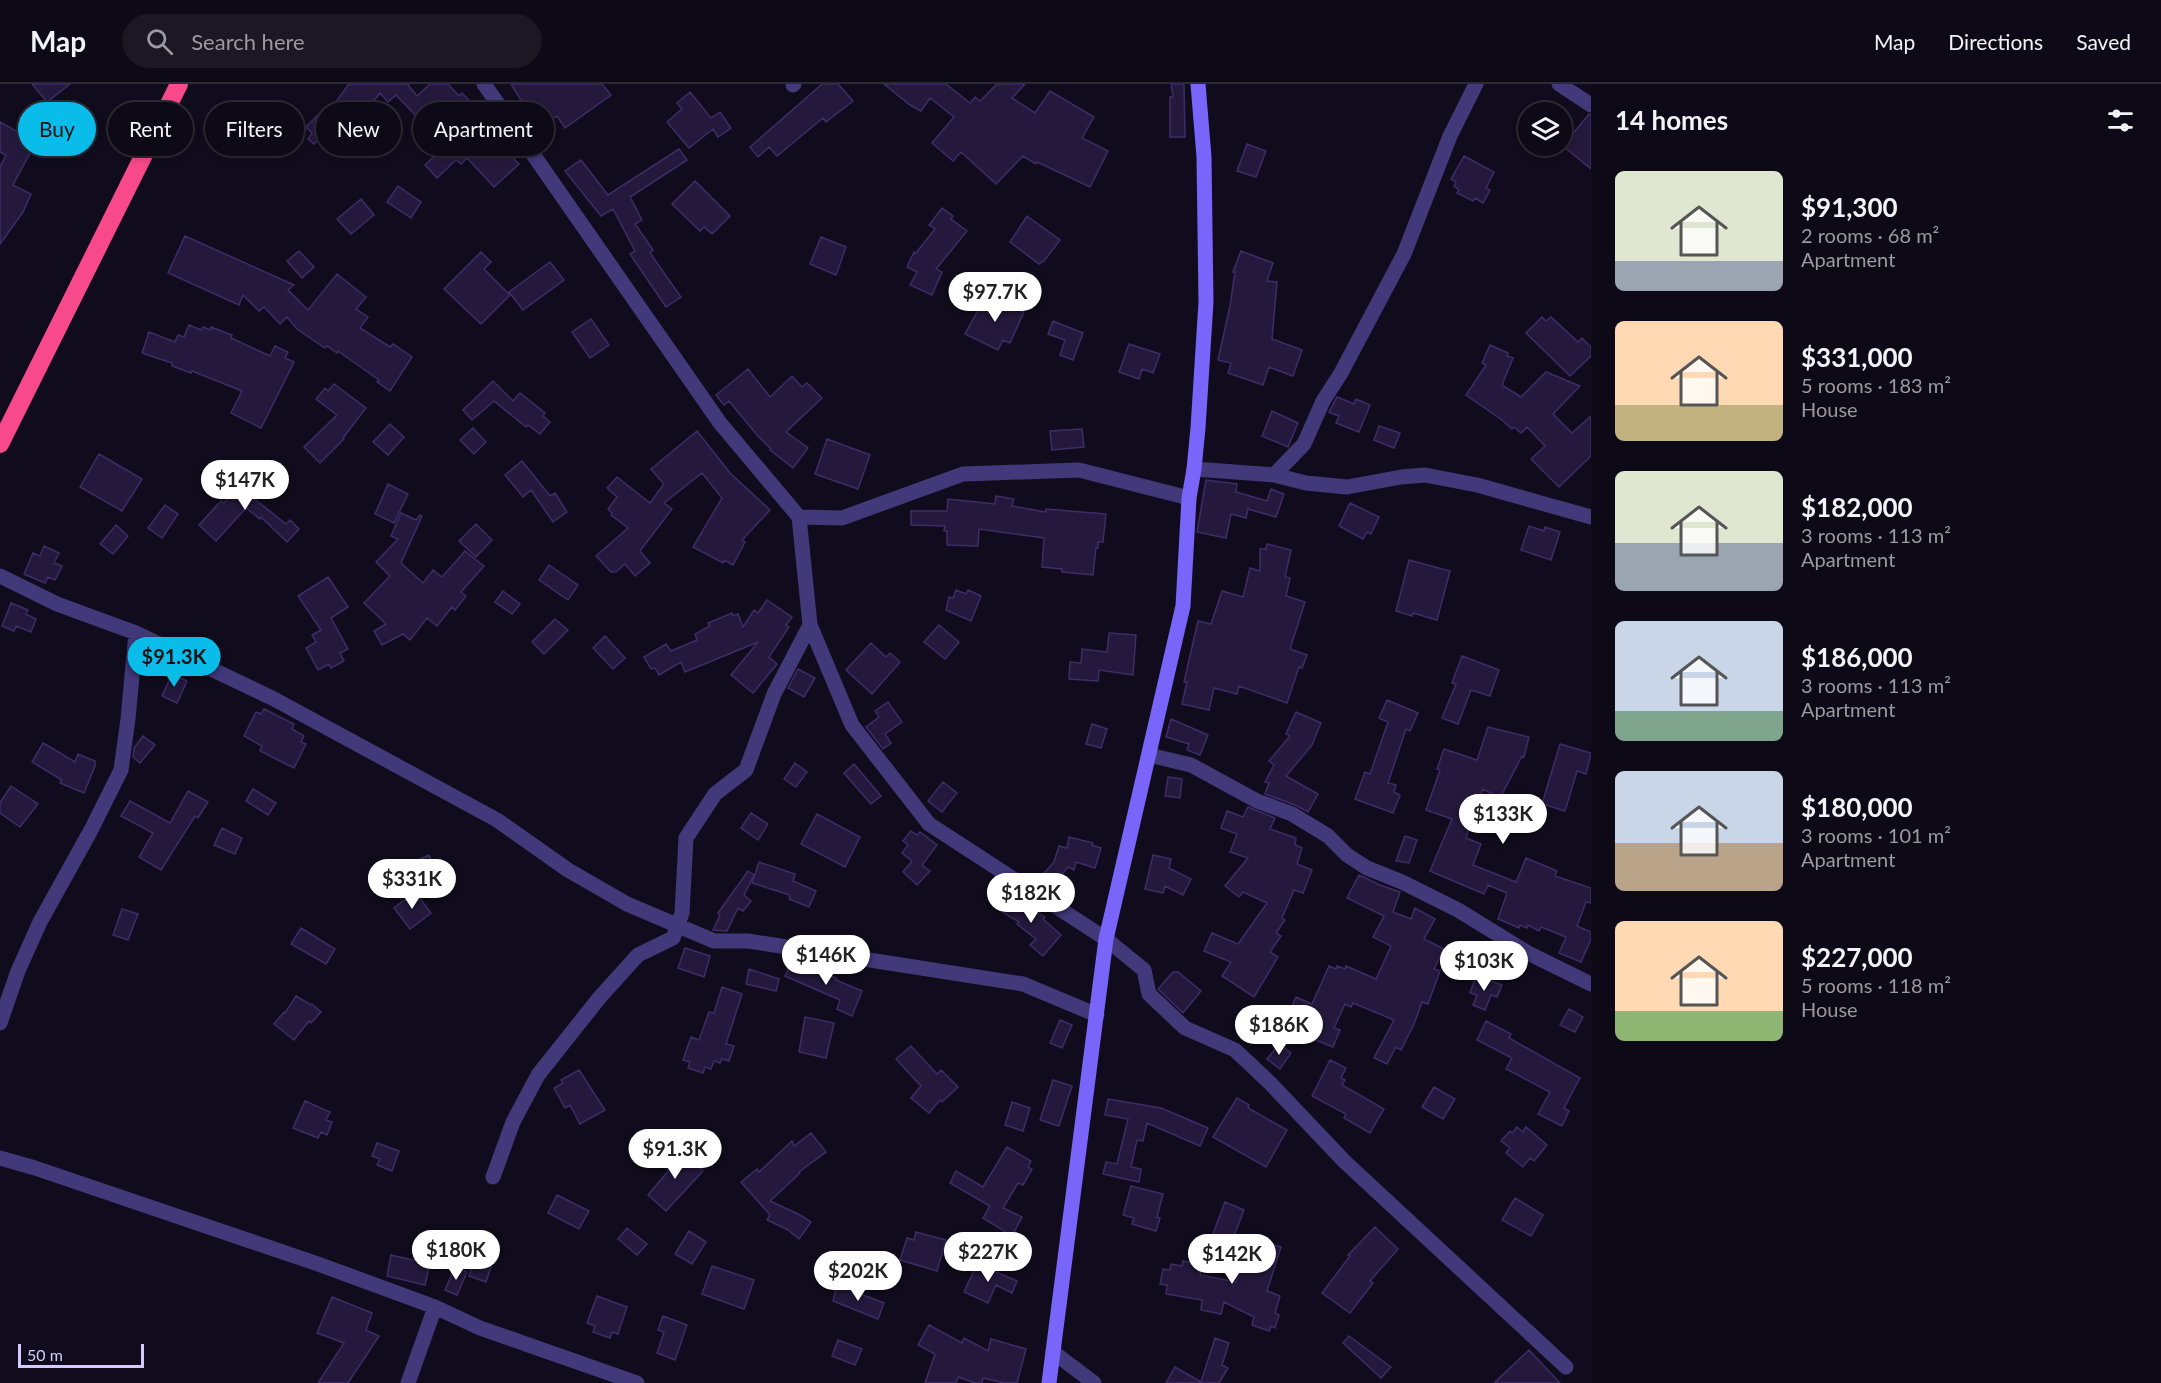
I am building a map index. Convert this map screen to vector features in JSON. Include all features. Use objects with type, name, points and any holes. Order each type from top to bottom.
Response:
[{"type":"highway","points":[[0,444],[179,84]]},
{"type":"street","points":[[484,84],[720,423],[799,517],[810,625],[852,724],[929,825],[1106,939],[1144,970],[1149,994],[1185,1028],[1235,1050],[1270,1083],[1344,1161],[1566,1367]]},
{"type":"street","points":[[1049,1383],[1106,939],[1183,606],[1189,498],[1194,469],[1206,302],[1204,157],[1198,84]]},
{"type":"street","points":[[1274,475],[1304,444],[1323,401],[1341,374],[1404,254],[1450,136],[1476,84]]},
{"type":"street","points":[[1559,84],[1591,105]]},
{"type":"street","points":[[1194,469],[1274,475],[1306,483],[1347,487],[1425,475],[1477,485],[1591,517]]},
{"type":"street","points":[[799,517],[842,518],[963,474],[1079,470],[1189,498]]},
{"type":"street","points":[[0,576],[57,604],[136,633],[274,699],[432,783],[497,820],[568,870],[627,904],[677,927],[714,941],[748,941],[1023,984],[1097,1015]]},
{"type":"street","points":[[493,1177],[513,1122],[538,1075],[600,997],[638,955],[673,938],[682,913],[686,838],[715,794],[746,770],[774,694],[810,625]]},
{"type":"street","points":[[0,1023],[18,971],[40,922],[91,830],[120,770],[128,719],[136,633]]},
{"type":"street","points":[[1149,755],[1191,765],[1257,801],[1292,814],[1328,836],[1347,855],[1367,868],[1402,882],[1458,910],[1528,953],[1591,984]]},
{"type":"street","points":[[0,1158],[295,1256],[435,1307],[480,1328],[628,1382]]},
{"type":"street","points":[[408,1383],[435,1307]]},
{"type":"street","points":[[1053,1352],[1094,1383]]},
{"type":"building","points":[[32,84],[70,84],[47,102]]},
{"type":"building","points":[[349,84],[409,84],[417,96],[430,84],[448,84],[459,96],[462,93],[471,102],[413,102],[413,113],[396,95],[388,102],[380,93],[373,102],[336,102]]},
{"type":"building","points":[[511,84],[602,84],[611,95],[565,128],[557,116],[554,118],[554,102],[522,102]]},
{"type":"building","points":[[822,84],[838,84],[853,101],[826,122],[823,118],[777,156],[769,147],[758,157],[750,147]]},
{"type":"building","points":[[884,84],[946,84],[970,103],[975,97],[980,101],[997,84],[1025,84],[1012,98],[1035,113],[1050,91],[1094,117],[1082,138],[1108,151],[1090,187],[1037,162],[1036,164],[1023,156],[996,184],[961,152],[953,161],[932,143],[954,117],[930,98],[921,111]]},
{"type":"building","points":[[1171,84],[1184,84],[1185,137],[1170,137],[1170,97],[1173,97]]},
{"type":"building","points":[[690,92],[711,118],[720,112],[731,128],[718,137],[713,129],[689,148],[667,122],[682,109],[677,103]]},
{"type":"building","points":[[1589,114],[1591,115],[1591,169],[1572,153],[1572,135]]},
{"type":"building","points":[[316,117],[316,142],[314,144],[308,139],[312,133],[306,127]]},
{"type":"building","points":[[0,122],[18,132],[18,156],[29,156],[13,185],[31,194],[23,212],[0,244],[0,167],[6,155],[0,152]]},
{"type":"building","points":[[1247,144],[1266,151],[1256,177],[1237,171]]},
{"type":"building","points":[[679,149],[687,160],[630,197],[642,220],[635,224],[653,250],[650,253],[681,297],[666,307],[630,254],[635,251],[613,209],[601,216],[565,171],[581,160],[608,195]]},
{"type":"building","points":[[434,156],[511,156],[519,164],[494,187],[467,158],[461,164],[456,160],[437,178],[425,165]]},
{"type":"building","points":[[1464,156],[1494,172],[1486,188],[1490,190],[1483,203],[1457,193],[1459,190],[1454,186],[1456,182],[1451,179]]},
{"type":"building","points":[[695,181],[730,216],[712,234],[704,227],[700,231],[672,204]]},
{"type":"building","points":[[398,186],[421,202],[411,218],[387,202]]},
{"type":"building","points":[[361,199],[374,215],[351,234],[337,219]]},
{"type":"building","points":[[942,208],[953,216],[951,219],[967,231],[936,269],[942,272],[932,295],[910,285],[917,272],[907,267],[914,252],[916,253],[935,229],[929,225]]},
{"type":"building","points":[[1027,216],[1060,240],[1039,264],[1010,242]]},
{"type":"building","points":[[185,236],[294,285],[288,290],[308,310],[337,274],[366,297],[356,309],[368,317],[360,328],[390,347],[393,344],[412,357],[390,391],[377,382],[379,380],[338,351],[337,353],[327,346],[325,348],[297,329],[287,317],[280,324],[264,307],[259,311],[243,295],[239,305],[168,273]]},
{"type":"building","points":[[821,237],[846,247],[836,275],[810,264]]},
{"type":"building","points":[[299,251],[314,267],[302,278],[287,261]]},
{"type":"building","points":[[1241,251],[1273,263],[1267,281],[1277,282],[1272,339],[1302,350],[1293,376],[1269,367],[1263,385],[1228,373],[1231,363],[1218,360],[1230,306],[1235,272],[1233,272]]},
{"type":"building","points":[[481,252],[491,262],[484,269],[510,295],[481,324],[444,289]]},
{"type":"building","points":[[550,262],[564,280],[523,310],[509,292]]},
{"type":"building","points":[[991,297],[1024,312],[1010,343],[1003,340],[998,350],[965,334],[983,301],[987,304]]},
{"type":"building","points":[[1542,317],[1546,321],[1551,317],[1578,342],[1582,338],[1591,347],[1591,356],[1570,376],[1526,333]]},
{"type":"building","points":[[591,319],[609,345],[590,358],[572,332]]},
{"type":"building","points":[[1053,321],[1083,333],[1073,360],[1060,355],[1065,340],[1048,334]]},
{"type":"building","points":[[189,325],[201,330],[203,327],[210,330],[211,327],[232,335],[231,338],[270,356],[275,346],[288,352],[285,358],[294,362],[261,428],[231,413],[242,391],[142,353],[149,332],[175,342],[178,335],[184,337]]},
{"type":"building","points":[[1129,344],[1160,354],[1153,373],[1142,369],[1139,379],[1119,372]]},
{"type":"building","points":[[1490,345],[1508,353],[1507,356],[1513,358],[1502,385],[1521,397],[1546,372],[1580,386],[1553,414],[1572,433],[1591,416],[1591,456],[1559,487],[1531,459],[1545,446],[1527,427],[1521,433],[1514,427],[1512,429],[1466,395],[1486,365],[1482,363]]},
{"type":"building","points":[[748,369],[770,397],[792,376],[802,387],[807,383],[822,398],[786,432],[808,448],[793,468],[770,450],[729,401],[724,405],[716,395]]},
{"type":"building","points":[[493,381],[513,401],[520,393],[545,413],[543,416],[550,422],[540,434],[528,425],[526,427],[494,401],[472,420],[463,410]]},
{"type":"building","points":[[334,384],[366,408],[344,439],[320,463],[304,447],[337,415],[316,399],[325,388],[328,391]]},
{"type":"building","points":[[1337,397],[1354,404],[1356,399],[1370,405],[1359,432],[1336,423],[1339,416],[1329,412]]},
{"type":"building","points":[[1272,411],[1298,423],[1288,447],[1262,436]]},
{"type":"building","points":[[390,424],[404,437],[388,455],[373,442]]},
{"type":"building","points":[[1379,426],[1400,433],[1394,448],[1374,440]]},
{"type":"building","points":[[473,428],[486,442],[474,454],[460,440]]},
{"type":"building","points":[[1082,429],[1084,447],[1052,450],[1050,431]]},
{"type":"building","points":[[697,431],[730,473],[770,510],[742,540],[745,542],[733,565],[724,560],[723,563],[693,547],[722,498],[702,473],[664,503],[672,509],[640,551],[650,563],[635,576],[625,564],[616,572],[611,572],[596,556],[628,528],[611,515],[608,509],[617,497],[607,488],[617,477],[650,503],[664,484],[651,469]]},
{"type":"building","points":[[827,439],[870,455],[858,489],[815,474]]},
{"type":"building","points":[[99,454],[142,479],[122,511],[80,487]]},
{"type":"building","points":[[522,461],[550,496],[555,493],[567,512],[553,522],[531,490],[523,497],[505,475]]},
{"type":"building","points":[[251,471],[265,482],[252,497],[286,524],[290,520],[299,529],[287,542],[261,517],[260,519],[246,508],[216,541],[199,525],[221,501],[224,503]]},
{"type":"building","points":[[1206,480],[1237,484],[1236,492],[1267,501],[1271,489],[1284,494],[1276,517],[1248,509],[1246,518],[1231,514],[1226,538],[1197,532]]},
{"type":"building","points":[[388,484],[408,494],[394,523],[375,514]]},
{"type":"building","points":[[996,496],[1014,499],[1012,506],[1046,512],[1046,509],[1106,514],[1103,542],[1098,542],[1098,548],[1096,548],[1093,575],[1062,572],[1062,569],[1042,567],[1044,538],[979,529],[978,546],[947,545],[945,526],[911,525],[911,511],[947,511],[948,499],[995,504]]},
{"type":"building","points":[[1350,503],[1379,517],[1371,534],[1367,532],[1363,539],[1339,526]]},
{"type":"building","points":[[165,505],[178,514],[162,538],[148,528]]},
{"type":"building","points":[[401,513],[416,520],[420,515],[422,516],[401,563],[423,583],[433,570],[442,577],[465,551],[484,566],[461,592],[466,596],[455,610],[452,607],[437,626],[427,618],[410,640],[403,634],[382,645],[374,631],[386,624],[364,603],[390,576],[376,562],[398,539],[391,536]]},
{"type":"building","points":[[476,524],[492,540],[476,557],[459,541]]},
{"type":"building","points":[[116,525],[128,536],[113,554],[100,544]]},
{"type":"building","points":[[1529,526],[1544,531],[1545,527],[1560,532],[1551,560],[1521,550]]},
{"type":"building","points":[[1267,544],[1291,550],[1285,577],[1290,578],[1286,596],[1305,602],[1290,649],[1307,655],[1302,668],[1299,667],[1287,703],[1239,686],[1237,694],[1214,688],[1209,710],[1182,704],[1187,682],[1184,682],[1198,621],[1211,624],[1222,591],[1243,597],[1250,568],[1260,571],[1260,549],[1266,549]]},
{"type":"building","points":[[44,546],[59,553],[54,563],[62,566],[55,580],[48,577],[45,583],[24,574],[33,553],[40,556]]},
{"type":"building","points":[[1409,560],[1450,571],[1437,620],[1396,611]]},
{"type":"building","points":[[549,565],[578,585],[568,600],[539,580]]},
{"type":"building","points":[[328,577],[348,607],[331,618],[348,649],[340,653],[344,661],[331,668],[329,664],[318,670],[306,648],[316,642],[312,635],[321,630],[298,596]]},
{"type":"building","points":[[956,590],[966,594],[968,590],[981,596],[971,621],[946,610],[949,597],[953,598]]},
{"type":"building","points":[[503,591],[520,604],[512,614],[495,602]]},
{"type":"building","points":[[767,600],[792,617],[786,625],[789,627],[769,657],[777,664],[753,693],[731,675],[758,642],[685,672],[681,662],[659,675],[655,668],[651,669],[644,657],[666,644],[671,651],[697,640],[695,634],[710,626],[708,623],[732,613],[733,616],[738,614],[743,627],[754,610],[758,613]]},
{"type":"building","points":[[11,603],[28,610],[26,614],[36,619],[31,632],[16,626],[14,631],[2,626]]},
{"type":"building","points":[[555,619],[568,630],[544,654],[532,642]]},
{"type":"building","points":[[939,625],[959,642],[945,659],[924,642]]},
{"type":"building","points":[[1109,633],[1136,635],[1133,675],[1099,670],[1098,681],[1069,679],[1070,662],[1081,663],[1082,649],[1107,652]]},
{"type":"building","points":[[605,636],[625,658],[613,669],[593,648]]},
{"type":"building","points":[[871,643],[886,657],[890,653],[900,662],[872,694],[846,670]]},
{"type":"building","points":[[1462,656],[1499,670],[1490,696],[1471,690],[1458,724],[1442,718],[1456,684],[1452,683]]},
{"type":"building","points":[[798,669],[815,678],[804,697],[788,688]]},
{"type":"building","points":[[172,674],[187,681],[177,703],[162,696]]},
{"type":"building","points":[[1387,700],[1418,713],[1410,731],[1406,729],[1388,783],[1396,785],[1394,792],[1400,795],[1393,813],[1355,799],[1365,772],[1370,774],[1388,722],[1379,718]]},
{"type":"building","points":[[888,702],[902,722],[885,734],[891,743],[883,749],[866,727],[879,717],[875,711]]},
{"type":"building","points":[[264,709],[294,724],[292,729],[304,736],[301,742],[306,744],[294,768],[260,751],[262,746],[244,736],[256,712],[261,714]]},
{"type":"building","points":[[1296,712],[1321,723],[1312,745],[1286,776],[1318,794],[1308,812],[1265,794],[1269,783],[1265,782],[1274,765],[1269,761],[1290,736],[1286,734]]},
{"type":"building","points":[[1171,719],[1208,735],[1200,755],[1187,750],[1189,744],[1166,737]]},
{"type":"building","points":[[1092,724],[1107,729],[1101,748],[1086,744]]},
{"type":"building","points":[[1488,727],[1529,737],[1524,757],[1522,756],[1500,798],[1483,789],[1466,838],[1481,844],[1473,865],[1516,882],[1526,858],[1557,871],[1555,876],[1591,888],[1591,903],[1586,902],[1577,926],[1591,932],[1591,939],[1581,962],[1559,953],[1566,937],[1541,927],[1539,931],[1528,925],[1527,928],[1520,925],[1519,928],[1498,919],[1507,893],[1488,885],[1484,894],[1430,871],[1452,819],[1426,810],[1440,770],[1437,769],[1444,749],[1477,760]]},
{"type":"building","points":[[143,736],[155,745],[140,763],[133,757],[134,748]]},
{"type":"building","points":[[43,743],[75,762],[78,754],[95,761],[84,793],[60,783],[62,780],[32,762]]},
{"type":"building","points":[[1560,744],[1591,753],[1586,774],[1577,771],[1565,811],[1542,804]]},
{"type":"building","points":[[795,763],[807,772],[796,787],[784,779]]},
{"type":"building","points":[[854,764],[881,796],[871,804],[844,773]]},
{"type":"building","points":[[1168,777],[1182,779],[1180,798],[1165,796]]},
{"type":"building","points":[[943,782],[957,793],[942,812],[928,801]]},
{"type":"building","points":[[11,786],[38,804],[20,827],[0,813],[0,803]]},
{"type":"building","points":[[253,789],[276,803],[268,815],[246,801]]},
{"type":"building","points":[[188,791],[208,802],[198,818],[195,816],[161,870],[139,857],[153,833],[121,816],[130,801],[170,823]]},
{"type":"building","points":[[1248,807],[1275,818],[1270,829],[1296,838],[1295,845],[1302,848],[1297,864],[1312,870],[1303,893],[1294,890],[1282,918],[1285,920],[1276,933],[1281,936],[1270,952],[1278,957],[1254,997],[1222,976],[1231,962],[1204,951],[1212,933],[1238,944],[1267,903],[1243,892],[1239,897],[1225,886],[1248,858],[1230,852],[1237,834],[1221,828],[1227,811],[1243,817]]},
{"type":"building","points":[[751,813],[768,824],[758,840],[741,828]]},
{"type":"building","points":[[817,814],[860,837],[845,867],[801,844]]},
{"type":"building","points":[[222,828],[242,838],[235,854],[214,845]]},
{"type":"building","points":[[911,831],[917,835],[920,832],[937,845],[922,865],[930,871],[917,885],[903,872],[912,861],[902,853],[908,845],[903,841]]},
{"type":"building","points":[[1405,836],[1417,840],[1409,863],[1396,861]]},
{"type":"building","points":[[1069,837],[1093,843],[1092,845],[1101,848],[1095,868],[1076,862],[1074,870],[1068,867],[1050,889],[1038,880],[1054,862],[1059,846],[1067,848]]},
{"type":"building","points":[[429,855],[441,882],[422,890],[411,863]]},
{"type":"building","points":[[1153,855],[1171,859],[1169,868],[1191,879],[1183,895],[1165,886],[1163,893],[1145,889]]},
{"type":"building","points":[[759,862],[795,874],[793,881],[816,891],[809,907],[789,899],[790,895],[752,883]]},
{"type":"building","points":[[748,871],[754,875],[744,895],[751,901],[743,911],[738,908],[727,931],[713,930],[720,915],[718,913]]},
{"type":"building","points":[[1359,875],[1400,892],[1393,912],[1411,919],[1415,908],[1435,919],[1424,939],[1444,949],[1434,969],[1440,971],[1428,1004],[1422,1002],[1401,1050],[1396,1047],[1387,1064],[1374,1058],[1394,1020],[1353,1003],[1351,1007],[1345,1004],[1334,1028],[1340,1030],[1333,1047],[1298,1033],[1304,1021],[1288,1014],[1296,997],[1312,1004],[1329,966],[1345,969],[1346,966],[1376,979],[1391,946],[1373,937],[1384,916],[1347,898]]},
{"type":"building","points":[[415,892],[431,913],[410,929],[394,908]]},
{"type":"building","points":[[1009,893],[1045,917],[1043,919],[1061,935],[1043,956],[1030,945],[1036,939],[1017,924],[1019,922],[999,910]]},
{"type":"building","points":[[122,909],[138,914],[128,940],[113,935]]},
{"type":"building","points":[[301,928],[335,949],[326,964],[291,944]]},
{"type":"building","points":[[685,948],[710,956],[704,977],[678,968]]},
{"type":"building","points":[[805,961],[819,966],[817,970],[836,980],[862,991],[852,1016],[837,1009],[840,1000],[785,976],[790,965],[802,968]]},
{"type":"building","points":[[749,969],[779,979],[776,991],[746,984]]},
{"type":"building","points":[[1173,972],[1178,972],[1201,991],[1183,1013],[1158,989]]},
{"type":"building","points":[[1476,976],[1502,985],[1497,997],[1491,995],[1485,1010],[1473,1005],[1477,995],[1470,993]]},
{"type":"building","points":[[722,987],[742,994],[726,1044],[734,1046],[729,1061],[722,1059],[720,1063],[714,1061],[711,1069],[705,1067],[703,1073],[688,1068],[690,1062],[683,1060],[691,1037],[699,1040],[709,1012],[714,1013]]},
{"type":"building","points":[[296,996],[312,1004],[321,1012],[311,1023],[309,1021],[294,1040],[274,1024],[285,1013]]},
{"type":"building","points":[[1569,1009],[1583,1017],[1575,1032],[1560,1025]]},
{"type":"building","points":[[805,1017],[834,1023],[826,1058],[799,1052]]},
{"type":"building","points":[[1060,1020],[1072,1025],[1062,1048],[1050,1043]]},
{"type":"building","points":[[1486,1021],[1511,1034],[1509,1038],[1580,1078],[1564,1108],[1569,1111],[1562,1126],[1538,1114],[1550,1092],[1506,1069],[1512,1058],[1477,1040]]},
{"type":"building","points":[[1279,1044],[1291,1053],[1280,1069],[1267,1059]]},
{"type":"building","points":[[911,1046],[937,1074],[941,1070],[958,1087],[942,1102],[940,1100],[929,1113],[911,1098],[921,1086],[896,1059]]},
{"type":"building","points":[[1330,1060],[1346,1068],[1341,1078],[1345,1080],[1342,1085],[1384,1109],[1370,1133],[1344,1118],[1346,1114],[1312,1096]]},
{"type":"building","points":[[579,1070],[605,1110],[580,1124],[570,1105],[565,1108],[554,1088],[563,1083],[561,1080]]},
{"type":"building","points":[[1053,1080],[1072,1086],[1059,1126],[1040,1120]]},
{"type":"building","points":[[1434,1087],[1455,1099],[1443,1119],[1422,1107]]},
{"type":"building","points":[[1237,1098],[1249,1105],[1248,1108],[1287,1130],[1266,1167],[1213,1137]]},
{"type":"building","points":[[1108,1099],[1161,1108],[1208,1128],[1200,1146],[1147,1123],[1143,1141],[1137,1140],[1131,1167],[1141,1169],[1139,1182],[1103,1174],[1106,1162],[1117,1164],[1128,1119],[1105,1115]]},
{"type":"building","points":[[305,1101],[330,1112],[326,1120],[332,1122],[327,1135],[321,1132],[318,1138],[293,1128]]},
{"type":"building","points":[[1012,1102],[1030,1108],[1023,1131],[1005,1125]]},
{"type":"building","points":[[1517,1127],[1523,1132],[1526,1127],[1547,1145],[1534,1161],[1530,1158],[1523,1167],[1506,1153],[1510,1148],[1501,1141]]},
{"type":"building","points":[[811,1133],[826,1152],[799,1172],[770,1201],[811,1222],[799,1239],[788,1230],[767,1220],[770,1215],[741,1182],[757,1169],[759,1172],[792,1141],[794,1146]]},
{"type":"building","points":[[377,1143],[399,1151],[392,1171],[377,1165],[380,1159],[372,1156]]},
{"type":"building","points":[[1007,1147],[1031,1161],[1028,1167],[1032,1169],[1023,1185],[1018,1183],[1003,1208],[1022,1217],[1012,1236],[983,1218],[990,1206],[950,1183],[956,1171],[983,1187]]},
{"type":"building","points":[[681,1149],[703,1171],[666,1211],[648,1195],[669,1170],[664,1166]]},
{"type":"building","points":[[1131,1186],[1163,1194],[1156,1231],[1132,1224],[1134,1218],[1123,1215]]},
{"type":"building","points":[[557,1195],[589,1211],[579,1229],[548,1213]]},
{"type":"building","points":[[1515,1198],[1543,1215],[1531,1236],[1502,1220]]},
{"type":"building","points":[[1225,1202],[1244,1210],[1232,1241],[1213,1234]]},
{"type":"building","points":[[1375,1227],[1398,1249],[1370,1281],[1373,1283],[1350,1313],[1322,1293],[1350,1256],[1348,1255]]},
{"type":"building","points":[[627,1228],[647,1244],[637,1255],[618,1239]]},
{"type":"building","points":[[689,1231],[706,1242],[692,1264],[675,1254]]},
{"type":"building","points":[[916,1232],[946,1240],[937,1271],[900,1260],[907,1238],[914,1240]]},
{"type":"building","points":[[1251,1238],[1281,1247],[1267,1291],[1280,1296],[1275,1313],[1279,1315],[1275,1328],[1271,1326],[1269,1331],[1252,1325],[1254,1317],[1224,1302],[1221,1314],[1201,1310],[1202,1300],[1166,1294],[1167,1285],[1160,1284],[1163,1269],[1170,1270],[1171,1264],[1182,1266],[1183,1261],[1202,1264],[1200,1275],[1236,1282]]},
{"type":"building","points":[[391,1255],[430,1264],[425,1285],[387,1276]]},
{"type":"building","points":[[474,1261],[491,1267],[486,1282],[469,1276]]},
{"type":"building","points":[[977,1264],[1017,1281],[1012,1293],[996,1285],[988,1303],[964,1292]]},
{"type":"building","points":[[712,1266],[754,1280],[744,1309],[702,1294]]},
{"type":"building","points":[[455,1267],[467,1272],[457,1295],[445,1290]]},
{"type":"building","points":[[837,1285],[884,1303],[878,1319],[833,1301]]},
{"type":"building","points":[[597,1296],[627,1307],[618,1334],[612,1332],[610,1338],[593,1332],[595,1326],[587,1323]]},
{"type":"building","points":[[332,1297],[372,1313],[366,1330],[379,1336],[348,1383],[318,1383],[344,1343],[317,1333]]},
{"type":"building","points":[[663,1316],[687,1325],[675,1360],[657,1353],[664,1332],[658,1330]]},
{"type":"building","points":[[929,1325],[962,1343],[964,1338],[988,1351],[991,1339],[1026,1349],[1017,1383],[1004,1383],[983,1378],[982,1383],[975,1383],[958,1377],[956,1383],[925,1383],[935,1354],[918,1345]]},
{"type":"building","points":[[1349,1336],[1391,1367],[1381,1378],[1343,1343]]},
{"type":"building","points":[[1215,1338],[1229,1343],[1222,1365],[1228,1368],[1219,1383],[1166,1383],[1175,1367],[1201,1382]]},
{"type":"building","points":[[838,1340],[862,1349],[855,1365],[832,1356]]},
{"type":"building","points":[[1529,1350],[1560,1383],[1494,1383]]}]
